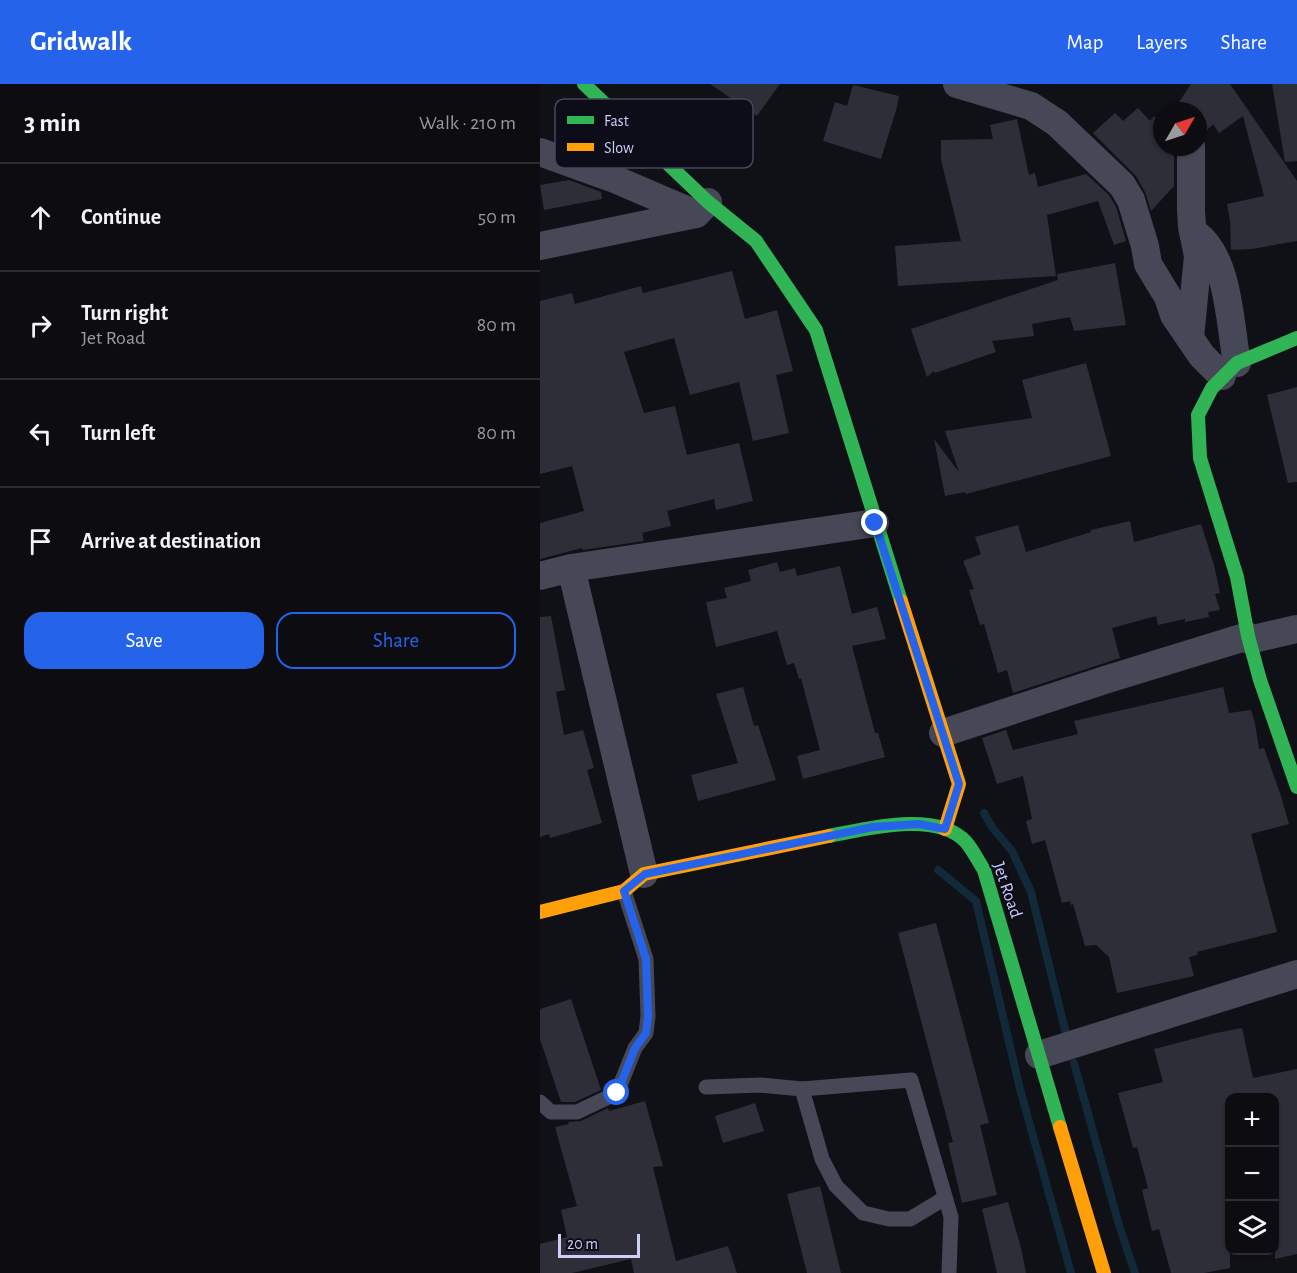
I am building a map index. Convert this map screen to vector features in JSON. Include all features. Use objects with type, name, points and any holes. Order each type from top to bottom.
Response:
[{"type":"street","points":[[584,84],[598,99]]},
{"type":"street","points":[[957,84],[1031,106],[1057,123],[1122,184],[1131,200],[1148,264],[1168,297],[1174,315],[1202,356],[1230,370]]},
{"type":"street","points":[[540,152],[555,157]]},
{"type":"street","points":[[1190,338],[1198,256],[1192,232],[1191,156]]},
{"type":"street","points":[[584,168],[702,208],[756,241],[816,330],[959,784],[945,829]]},
{"type":"street","points":[[664,168],[702,208]]},
{"type":"street","points":[[540,246],[702,208]]},
{"type":"street","points":[[1192,232],[1204,240],[1215,256],[1226,295],[1230,370]]},
{"type":"street","points":[[1297,338],[1230,370],[1212,388],[1198,415],[1200,458],[1237,577],[1248,638],[1260,680],[1297,787]]},
{"type":"street","points":[[540,576],[572,568],[875,523]]},
{"type":"street","points":[[572,568],[634,882]]},
{"type":"street","points":[[943,733],[1108,679],[1248,638],[1297,629]]},
{"type":"street","name":"Jet Road","points":[[540,912],[634,882],[873,827],[919,824],[945,829],[965,841],[984,870],[1104,1273]]},
{"type":"street","points":[[1039,1055],[1297,974]]},
{"type":"lane","points":[[540,1102],[551,1112],[577,1112],[617,1093],[635,1048],[646,1033],[648,1016],[646,959],[634,882]]},
{"type":"lane","points":[[706,1087],[761,1085],[802,1089],[911,1080],[951,1217],[949,1273]]},
{"type":"lane","points":[[802,1089],[822,1159],[836,1186],[862,1212],[889,1219],[910,1219],[945,1198]]},
{"type":"building","points":[[710,84],[780,84],[757,116],[753,113],[753,99],[732,99]]},
{"type":"building","points":[[1191,84],[1230,84],[1297,181],[1297,241],[1252,249],[1231,250],[1227,204],[1264,196],[1243,116],[1219,133],[1213,124],[1207,130],[1207,102],[1179,102]]},
{"type":"building","points":[[1272,84],[1297,84],[1297,161],[1285,162]]},
{"type":"building","points":[[853,85],[899,96],[881,159],[823,141],[835,102],[847,106]]},
{"type":"building","points":[[1138,108],[1150,121],[1153,117],[1153,156],[1174,156],[1174,186],[1151,211],[1145,192],[1136,176],[1093,133],[1115,113],[1123,121]]},
{"type":"building","points":[[1017,119],[1029,175],[1035,173],[1038,187],[1086,174],[1109,195],[1116,207],[1126,241],[1114,245],[1098,201],[1047,215],[1056,276],[898,286],[895,246],[961,241],[941,160],[941,140],[993,139],[990,125]]},
{"type":"building","points":[[569,180],[601,192],[602,199],[544,210],[540,185]]},
{"type":"building","points":[[1115,263],[1126,325],[1074,331],[1070,317],[1032,324],[1034,336],[992,341],[996,352],[935,373],[934,371],[927,377],[911,329],[1058,280],[1057,274]]},
{"type":"building","points":[[732,271],[745,319],[777,310],[793,371],[776,375],[789,433],[753,441],[739,382],[690,395],[674,338],[624,352],[644,413],[675,406],[687,455],[739,443],[753,501],[716,510],[714,499],[667,511],[671,526],[642,533],[644,541],[583,550],[582,548],[540,559],[540,523],[584,511],[572,466],[540,474],[540,301],[572,293],[575,304],[641,286],[643,293]]},
{"type":"building","points":[[1086,363],[1111,456],[966,494],[965,492],[945,496],[934,439],[959,472],[945,431],[1032,418],[1022,380]]},
{"type":"building","points":[[1297,387],[1297,482],[1288,483],[1267,395]]},
{"type":"building","points":[[1130,521],[1134,542],[1201,524],[1214,565],[1220,593],[1215,594],[1220,610],[1208,612],[1209,617],[1185,622],[1185,619],[1158,625],[1156,616],[1112,628],[1120,658],[1013,693],[1007,670],[998,673],[984,624],[980,625],[969,590],[974,589],[963,561],[981,554],[975,537],[1018,525],[1026,552],[1091,532],[1091,530]]},
{"type":"building","points":[[777,562],[780,572],[795,568],[797,576],[840,566],[852,614],[877,607],[886,639],[852,646],[875,733],[878,733],[885,757],[803,779],[797,756],[820,750],[801,678],[799,679],[794,663],[787,665],[777,631],[716,647],[706,602],[727,598],[724,588],[751,581],[748,570]]},
{"type":"building","points":[[551,616],[565,690],[556,692],[564,735],[583,730],[594,768],[587,770],[602,823],[550,838],[549,834],[540,837],[540,617]]},
{"type":"building","points":[[743,687],[754,726],[758,725],[776,780],[698,801],[691,775],[738,763],[716,694]]},
{"type":"building","points":[[1223,687],[1229,713],[1251,710],[1259,749],[1264,748],[1289,824],[1251,834],[1277,932],[1197,952],[1198,955],[1189,957],[1194,976],[1117,993],[1109,957],[1096,945],[1085,946],[1073,904],[1071,905],[1070,901],[1062,903],[1045,840],[1032,844],[1026,821],[1032,819],[1023,776],[997,784],[982,738],[1006,730],[1013,750],[1078,734],[1074,721]]},
{"type":"building","points":[[936,923],[989,1123],[980,1125],[997,1195],[962,1203],[948,1143],[953,1142],[898,933]]},
{"type":"building","points":[[571,999],[601,1090],[575,1102],[561,1102],[540,1039],[540,1009]]},
{"type":"building","points":[[1242,1028],[1253,1078],[1297,1069],[1297,1254],[1275,1259],[1275,1255],[1279,1255],[1279,1093],[1225,1093],[1225,1255],[1230,1255],[1230,1268],[1204,1273],[1171,1273],[1159,1229],[1152,1231],[1142,1190],[1148,1188],[1137,1147],[1133,1148],[1118,1093],[1163,1082],[1154,1049]]},
{"type":"building","points":[[645,1101],[663,1166],[653,1167],[676,1261],[728,1246],[737,1273],[634,1273],[631,1259],[572,1273],[540,1273],[540,1244],[567,1237],[561,1210],[577,1206],[555,1127],[569,1124],[568,1122],[581,1121],[608,1108],[609,1111]]},
{"type":"building","points":[[755,1103],[764,1131],[723,1143],[715,1116]]},
{"type":"building","points":[[820,1186],[841,1273],[807,1273],[787,1194]]},
{"type":"building","points":[[1008,1202],[1026,1273],[997,1273],[982,1209]]},
{"type":"waterway","points":[[984,813],[992,827],[1012,851],[1031,892],[1065,1030]]},
{"type":"waterway","points":[[938,870],[976,901],[1020,1089],[1071,1273]]},
{"type":"waterway","points":[[1074,1063],[1119,1225],[1135,1273]]},
{"type":"traffic: fast","points":[[584,84],[600,99]]},
{"type":"traffic: fast","points":[[672,168],[708,202],[756,241],[816,330],[901,601]]},
{"type":"traffic: fast","points":[[1297,338],[1237,363],[1212,388],[1198,415],[1200,458],[1237,577],[1248,636],[1260,680],[1297,787]]},
{"type":"traffic: fast","points":[[829,836],[881,826],[920,824],[953,832],[969,845],[984,870],[1060,1127]]},
{"type":"traffic: slow","points":[[901,601],[959,784],[945,829]]},
{"type":"traffic: slow","points":[[540,912],[624,891],[644,874],[829,836]]},
{"type":"traffic: slow","points":[[1060,1127],[1104,1273]]},
{"type":"route","points":[[617,1093],[635,1048],[646,1033],[648,1016],[646,959],[624,891],[645,874],[873,827],[919,824],[945,829],[959,784],[875,523]]}]
